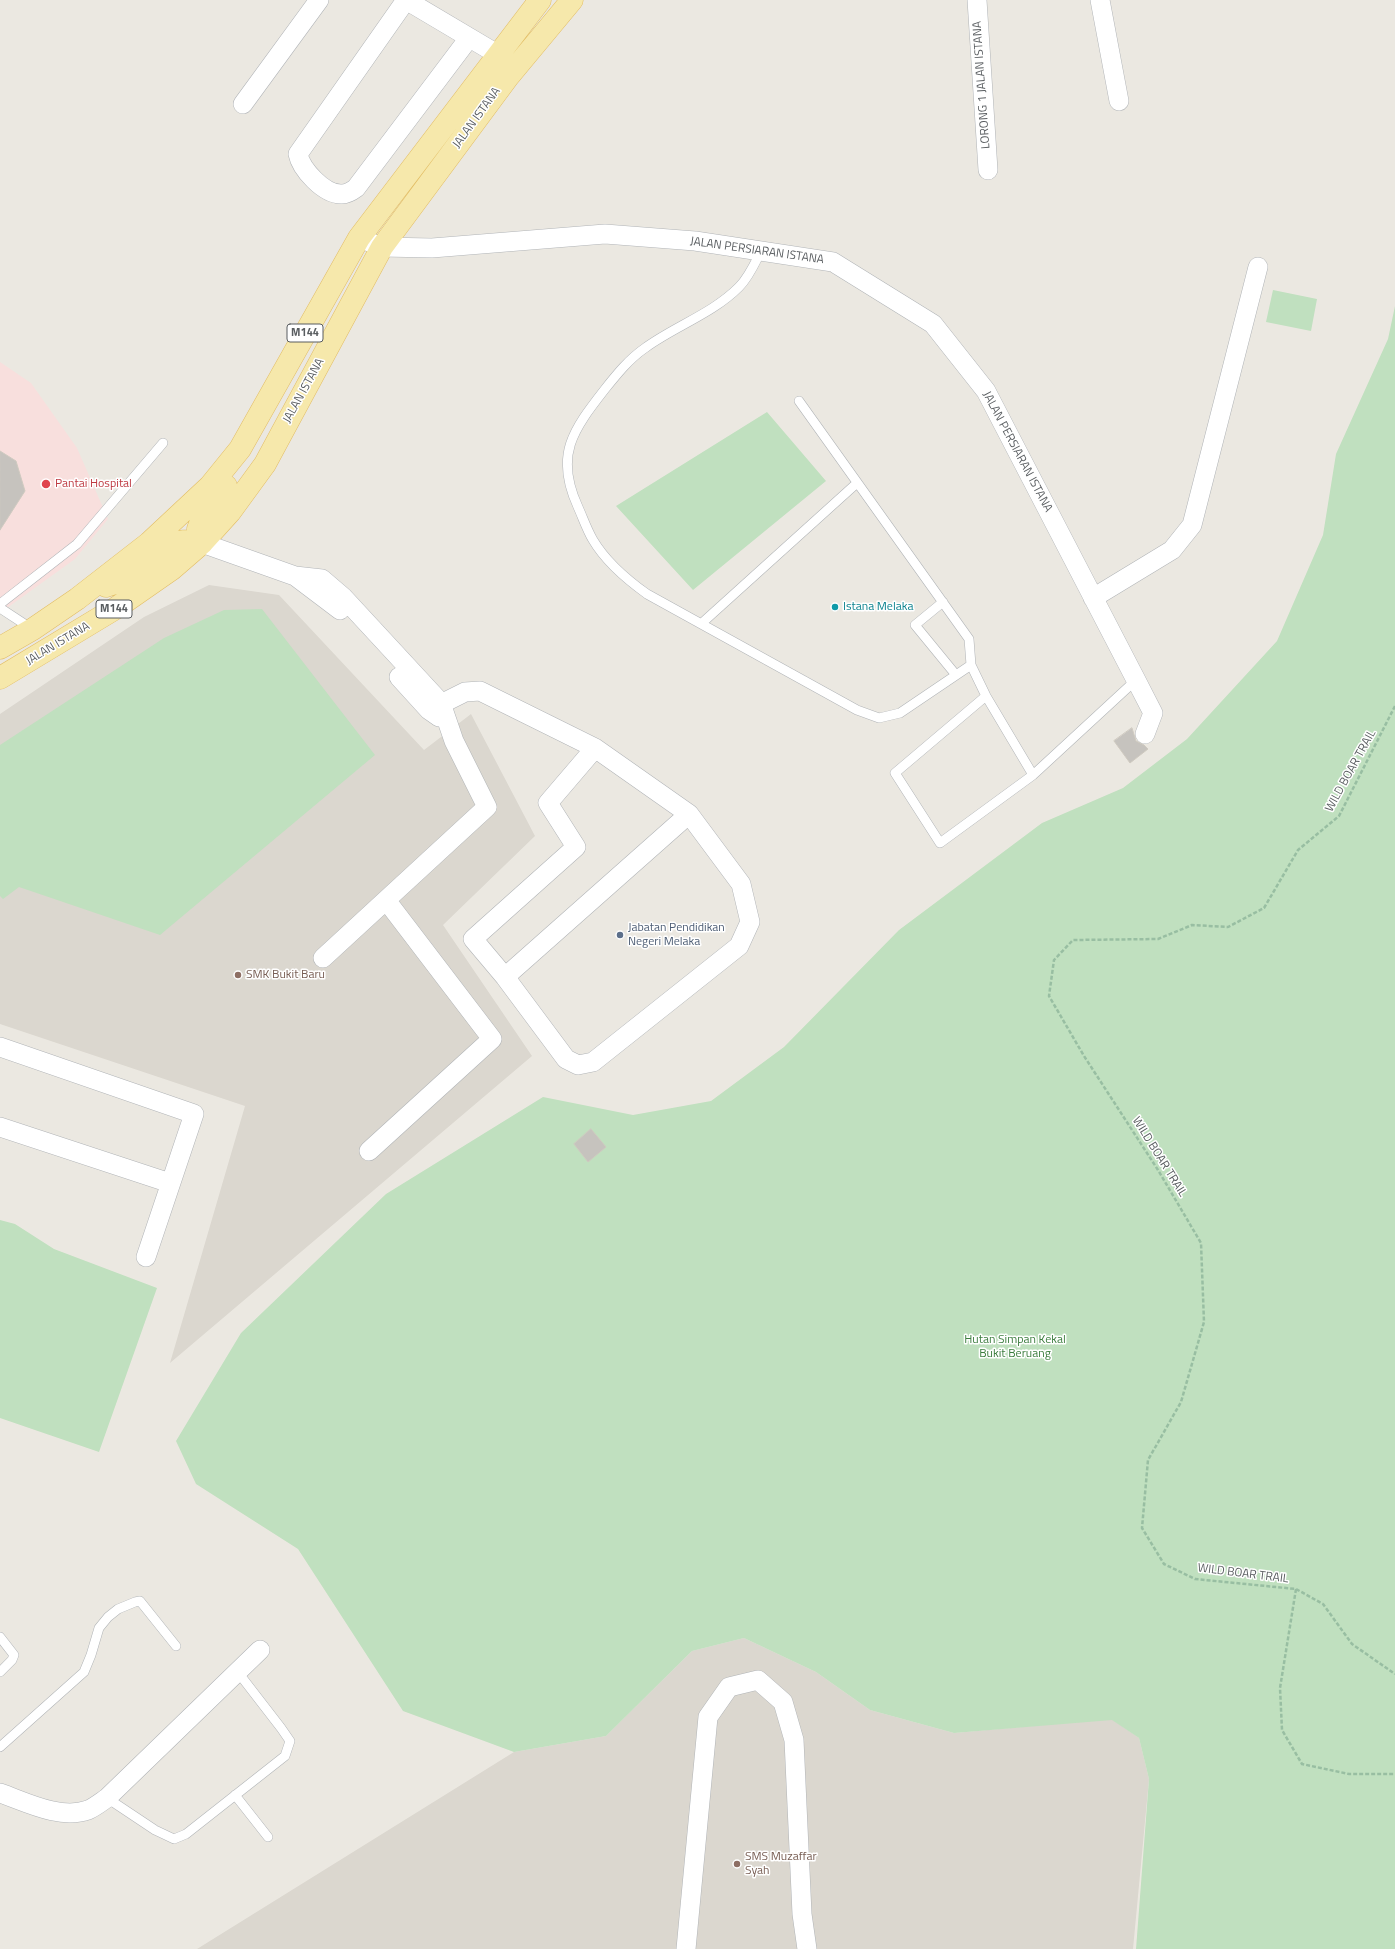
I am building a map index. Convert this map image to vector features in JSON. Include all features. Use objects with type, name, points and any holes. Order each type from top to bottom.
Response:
[{"type":"main road","name":"JALAN ISTANA","points":[[0,678],[7,656],[33,630],[78,598],[149,543],[210,486],[240,449],[359,238],[497,54],[540,0]]},
{"type":"main road","name":"JALAN ISTANA","points":[[7,656],[116,608],[172,569],[202,543],[230,512],[265,464],[382,248],[508,77],[572,0]]},
{"type":"main road","points":[[202,543],[198,529],[204,514],[231,480],[247,454],[262,410]]},
{"type":"main road","points":[[78,598],[133,575],[174,542],[188,539],[202,543]]},
{"type":"street","points":[[243,104],[319,0]]},
{"type":"street","points":[[469,38],[356,188],[342,194],[332,193],[316,183],[300,163],[298,154],[406,0],[497,54]]},
{"type":"street","name":"LORONG 1 JALAN ISTANA","points":[[977,0],[988,170]]},
{"type":"street","points":[[1100,0],[1119,100]]},
{"type":"street","name":"JALAN PERSIARAN ISTANA","points":[[359,238],[382,248],[432,248],[605,234],[695,241],[833,262],[933,324],[986,391],[1094,598],[1153,713],[1145,734]]},
{"type":"street","points":[[1094,598],[1172,550],[1192,525],[1258,267]]},
{"type":"street","points":[[202,543],[296,576],[335,605],[435,706],[447,722],[487,807],[322,958]]},
{"type":"street","points":[[435,706],[464,692],[480,691],[595,748],[688,814],[741,884],[750,922],[739,946],[593,1062],[578,1065],[566,1059],[505,977],[473,939],[576,847],[548,803],[595,748]]},
{"type":"street","points":[[505,977],[688,814]]},
{"type":"street","points":[[369,1151],[492,1039],[386,900]]},
{"type":"street","points":[[0,1047],[194,1114],[146,1257]]},
{"type":"street","points":[[0,1127],[170,1183]]},
{"type":"street","points":[[0,1793],[43,1809],[67,1813],[88,1810],[107,1798],[260,1650]]},
{"type":"street","points":[[686,1949],[708,1717],[729,1687],[758,1680],[783,1702],[794,1740],[802,1914],[807,1949]]},
{"type":"lane","points":[[761,251],[752,269],[740,286],[722,302],[645,348],[626,363],[586,414],[573,434],[567,457],[568,478],[574,498],[594,540],[609,560],[627,579],[647,594],[702,623],[857,710],[879,718],[900,713],[971,665]]},
{"type":"lane","points":[[799,401],[969,639],[971,665],[986,696],[1033,775]]},
{"type":"lane","points":[[0,604],[77,544],[163,443]]},
{"type":"lane","points":[[702,623],[857,483]]},
{"type":"lane","points":[[943,602],[915,625],[956,674]]},
{"type":"lane","points":[[0,608],[33,630]]},
{"type":"lane","points":[[986,696],[895,773],[940,843],[1033,775],[1136,680]]},
{"type":"lane","points":[[0,1747],[84,1672],[99,1628],[108,1617],[118,1609],[140,1601],[176,1646]]},
{"type":"lane","points":[[0,1637],[14,1655],[12,1660],[0,1672]]},
{"type":"lane","points":[[107,1798],[155,1830],[174,1839],[186,1834],[285,1756],[290,1742],[237,1671]]},
{"type":"lane","points":[[235,1795],[268,1837]]},
{"type":"path","name":"WILD BOAR TRAIL","points":[[1395,706],[1339,816],[1298,850],[1264,908],[1228,927],[1192,925],[1158,939],[1073,940],[1054,960],[1049,996],[1084,1056],[1158,1170],[1201,1243],[1204,1322],[1181,1402],[1148,1460],[1142,1528],[1164,1564],[1195,1579],[1296,1589],[1323,1604],[1352,1644],[1395,1674]]},
{"type":"path","points":[[1296,1589],[1280,1688],[1282,1730],[1302,1764],[1349,1774],[1395,1774]]},
{"type":"shaded area","name":"Pantai Hospital","points":[[0,362],[31,383],[77,448],[108,519],[75,559],[0,613]]},
{"type":"shaded area","name":"SMK Bukit Baru","points":[[209,585],[279,595],[424,750],[471,714],[535,836],[443,925],[532,1056],[170,1363],[245,1106],[0,1024],[0,714],[144,617]]},
{"type":"shaded area","name":"SMS Muzaffar Syah","points":[[744,1638],[816,1672],[870,1710],[954,1733],[1112,1719],[1139,1738],[1149,1779],[1133,1949],[197,1949],[514,1752],[606,1736],[692,1651]]},
{"type":"green space","points":[[1273,290],[1317,299],[1311,331],[1266,322]]},
{"type":"green space","name":"Hutan Simpan Kekal Bukit Beruang","points":[[1395,306],[1395,1949],[1136,1949],[1149,1779],[1139,1738],[1112,1720],[954,1733],[870,1710],[816,1672],[744,1638],[692,1651],[606,1736],[514,1752],[403,1711],[298,1549],[196,1484],[176,1441],[241,1333],[386,1194],[543,1097],[633,1115],[711,1101],[784,1047],[899,930],[1042,823],[1123,788],[1187,739],[1277,641],[1323,535],[1336,454],[1388,339]]},
{"type":"green space","points":[[767,412],[826,481],[693,590],[616,506]]},
{"type":"green space","points":[[262,609],[375,755],[160,935],[19,887],[3,899],[0,896],[0,745],[164,638],[224,610]]},
{"type":"green space","points":[[0,1220],[15,1224],[54,1249],[157,1288],[99,1452],[0,1418]]},
{"type":"building","points":[[0,451],[16,461],[25,491],[0,530]]},
{"type":"building","points":[[1132,728],[1136,741],[1148,749],[1130,763],[1114,741]]},
{"type":"building","points":[[591,1129],[606,1147],[588,1162],[574,1144]]},
{"type":"place","name":"Pantai Hospital","points":[[46,484]]},
{"type":"place","name":"Istana Melaka","points":[[835,607]]},
{"type":"place","name":"Jabatan Pendidikan Negeri Melaka","points":[[620,935]]},
{"type":"place","name":"SMK Bukit Baru","points":[[238,975]]},
{"type":"place","name":"SMS Muzaffar Syah","points":[[737,1864]]}]
